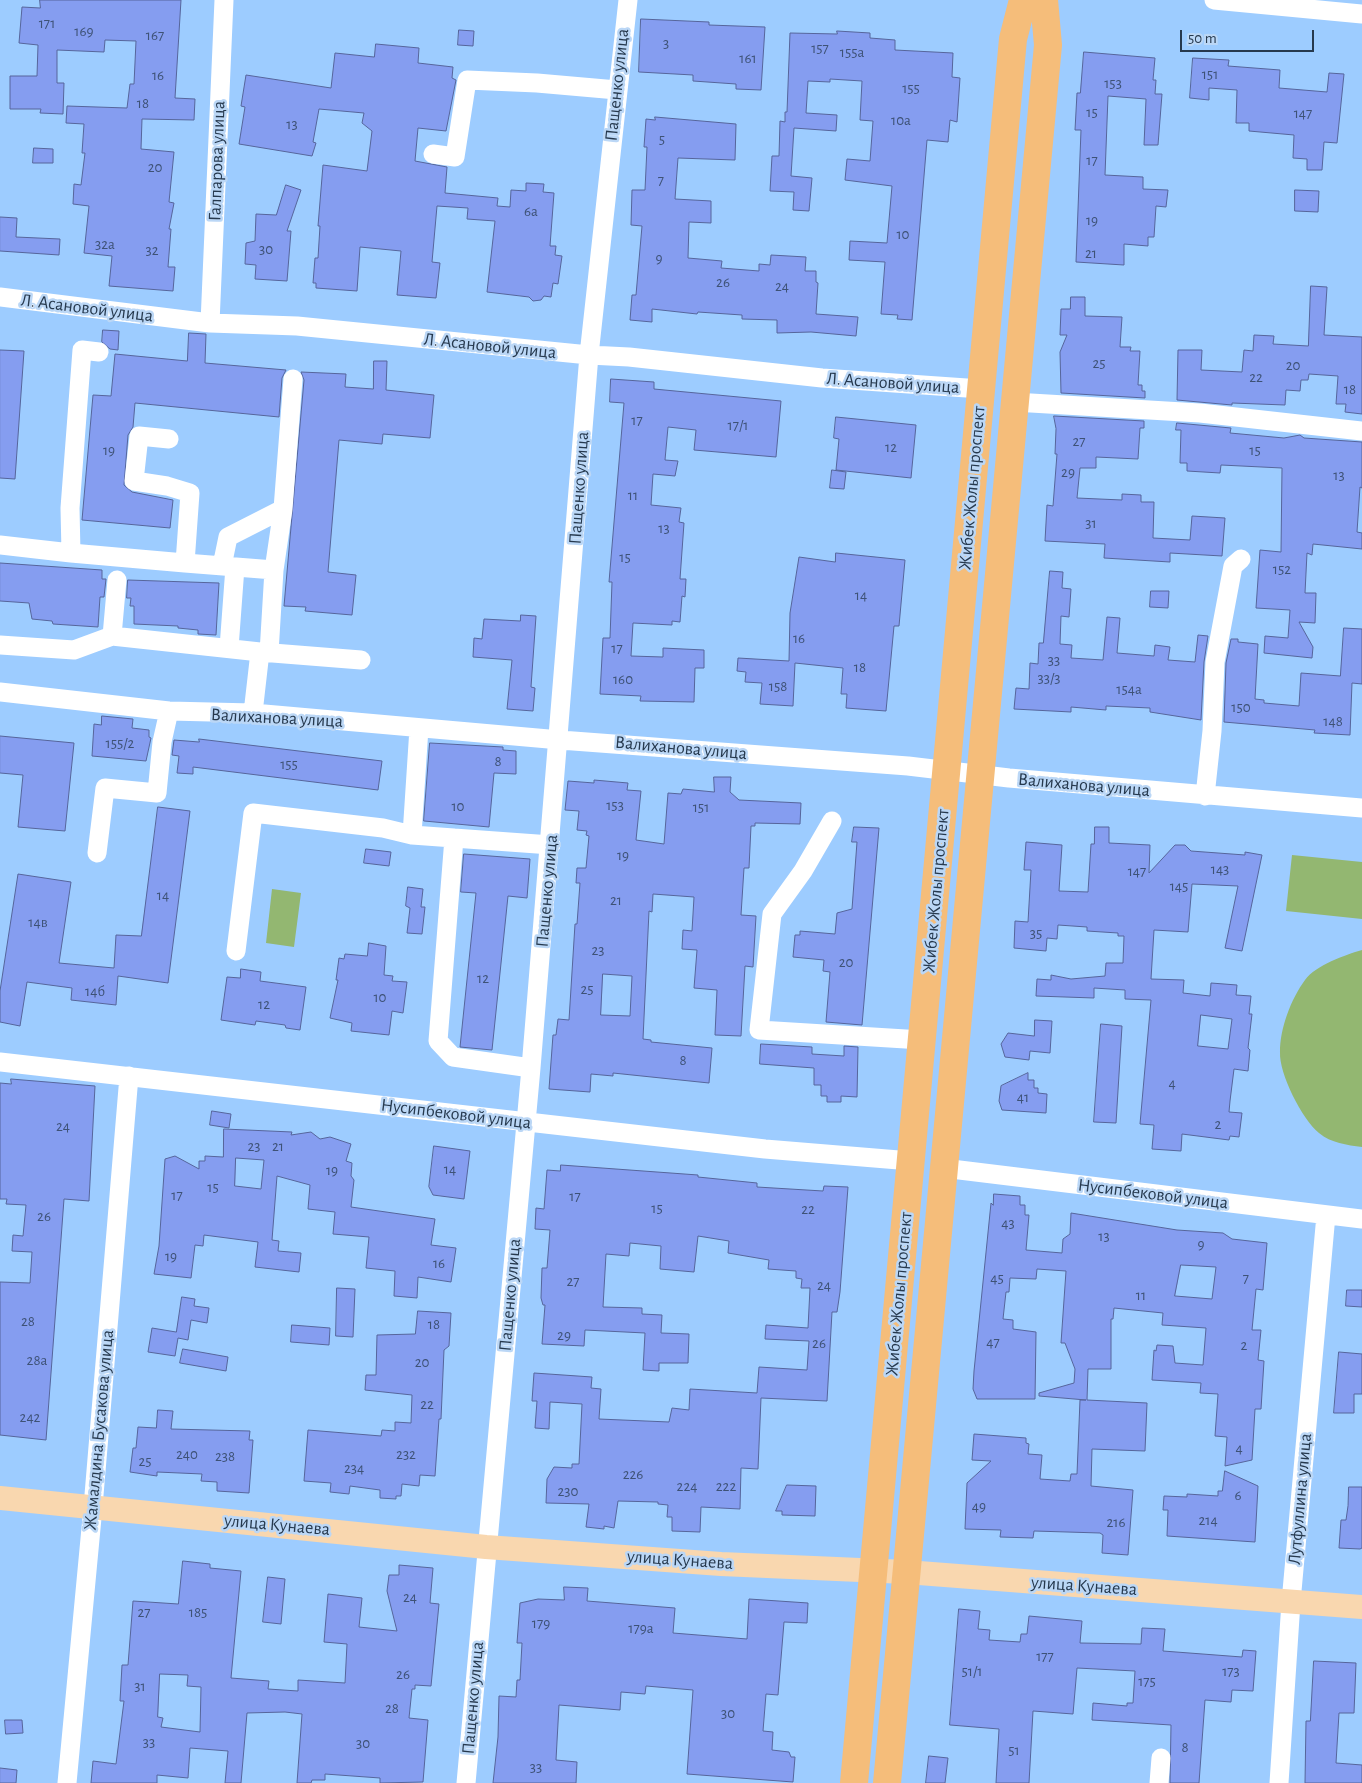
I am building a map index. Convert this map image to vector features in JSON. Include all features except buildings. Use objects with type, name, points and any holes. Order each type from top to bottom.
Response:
[{"type":"highway","name":"Жибек Жолы проспект","points":[[854,1783],[1013,39],[1023,0]]},
{"type":"highway","name":"Жибек Жолы проспект","points":[[887,1783],[1048,45],[1044,0]]},
{"type":"main road","name":"улица Кунаева","points":[[0,1498],[486,1547],[721,1564],[906,1572],[1362,1607]]},
{"type":"street","name":"Галпарова улица","points":[[210,323],[224,0]]},
{"type":"street","name":"Пащенко улица","points":[[466,1783],[560,740],[589,356],[628,0]]},
{"type":"street","points":[[1214,0],[1362,14]]},
{"type":"street","points":[[434,154],[455,158],[467,80],[537,83],[617,90]]},
{"type":"street","name":"Л. Асановой улица","points":[[0,297],[210,323],[297,326],[589,356],[629,357],[822,378],[981,389]]},
{"type":"street","points":[[71,553],[70,508],[82,350],[99,352]]},
{"type":"street","points":[[253,713],[264,653],[283,509],[293,379]]},
{"type":"street","points":[[1014,402],[1200,413],[1362,431]]},
{"type":"street","points":[[169,439],[139,436],[134,481],[167,486],[190,493],[185,563]]},
{"type":"street","points":[[229,648],[228,538],[283,509]]},
{"type":"street","points":[[0,545],[71,553],[274,570]]},
{"type":"street","points":[[1205,796],[1212,731],[1215,662],[1233,566],[1241,559]]},
{"type":"street","points":[[112,636],[117,580]]},
{"type":"street","points":[[0,645],[74,650],[112,636],[264,653],[361,660]]},
{"type":"street","name":"Валиханова улица","points":[[0,692],[169,711],[253,713],[560,740],[752,753],[1205,796],[1362,808]]},
{"type":"street","points":[[96,853],[105,788],[158,793],[162,742],[169,711]]},
{"type":"street","points":[[412,835],[419,728]]},
{"type":"street","points":[[236,951],[253,813],[383,828],[412,835],[550,844]]},
{"type":"street","points":[[832,821],[803,871],[772,914],[759,1030],[922,1040]]},
{"type":"street","points":[[454,838],[438,1041],[453,1057],[531,1068]]},
{"type":"street","name":"Нусипбековой улица","points":[[0,1062],[765,1149],[911,1162]]},
{"type":"street","name":"Жамалдина Бусакова улица","points":[[67,1783],[93,1507],[129,1076]]},
{"type":"street","name":"Нусипбековой улица","points":[[943,1168],[1362,1219]]},
{"type":"street","name":"Лутфуллина улица","points":[[1279,1783],[1291,1602],[1326,1215]]},
{"type":"street","points":[[1159,1783],[1161,1758]]},
{"type":"green space","points":[[1292,855],[1362,862],[1362,919],[1286,911]]},
{"type":"green space","points":[[272,889],[301,893],[294,947],[266,943]]},
{"type":"green space","points":[[1362,950],[1362,1147],[1329,1139],[1312,1126],[1287,1084],[1281,1061],[1280,1043],[1287,1014],[1305,980],[1323,965]]}]
